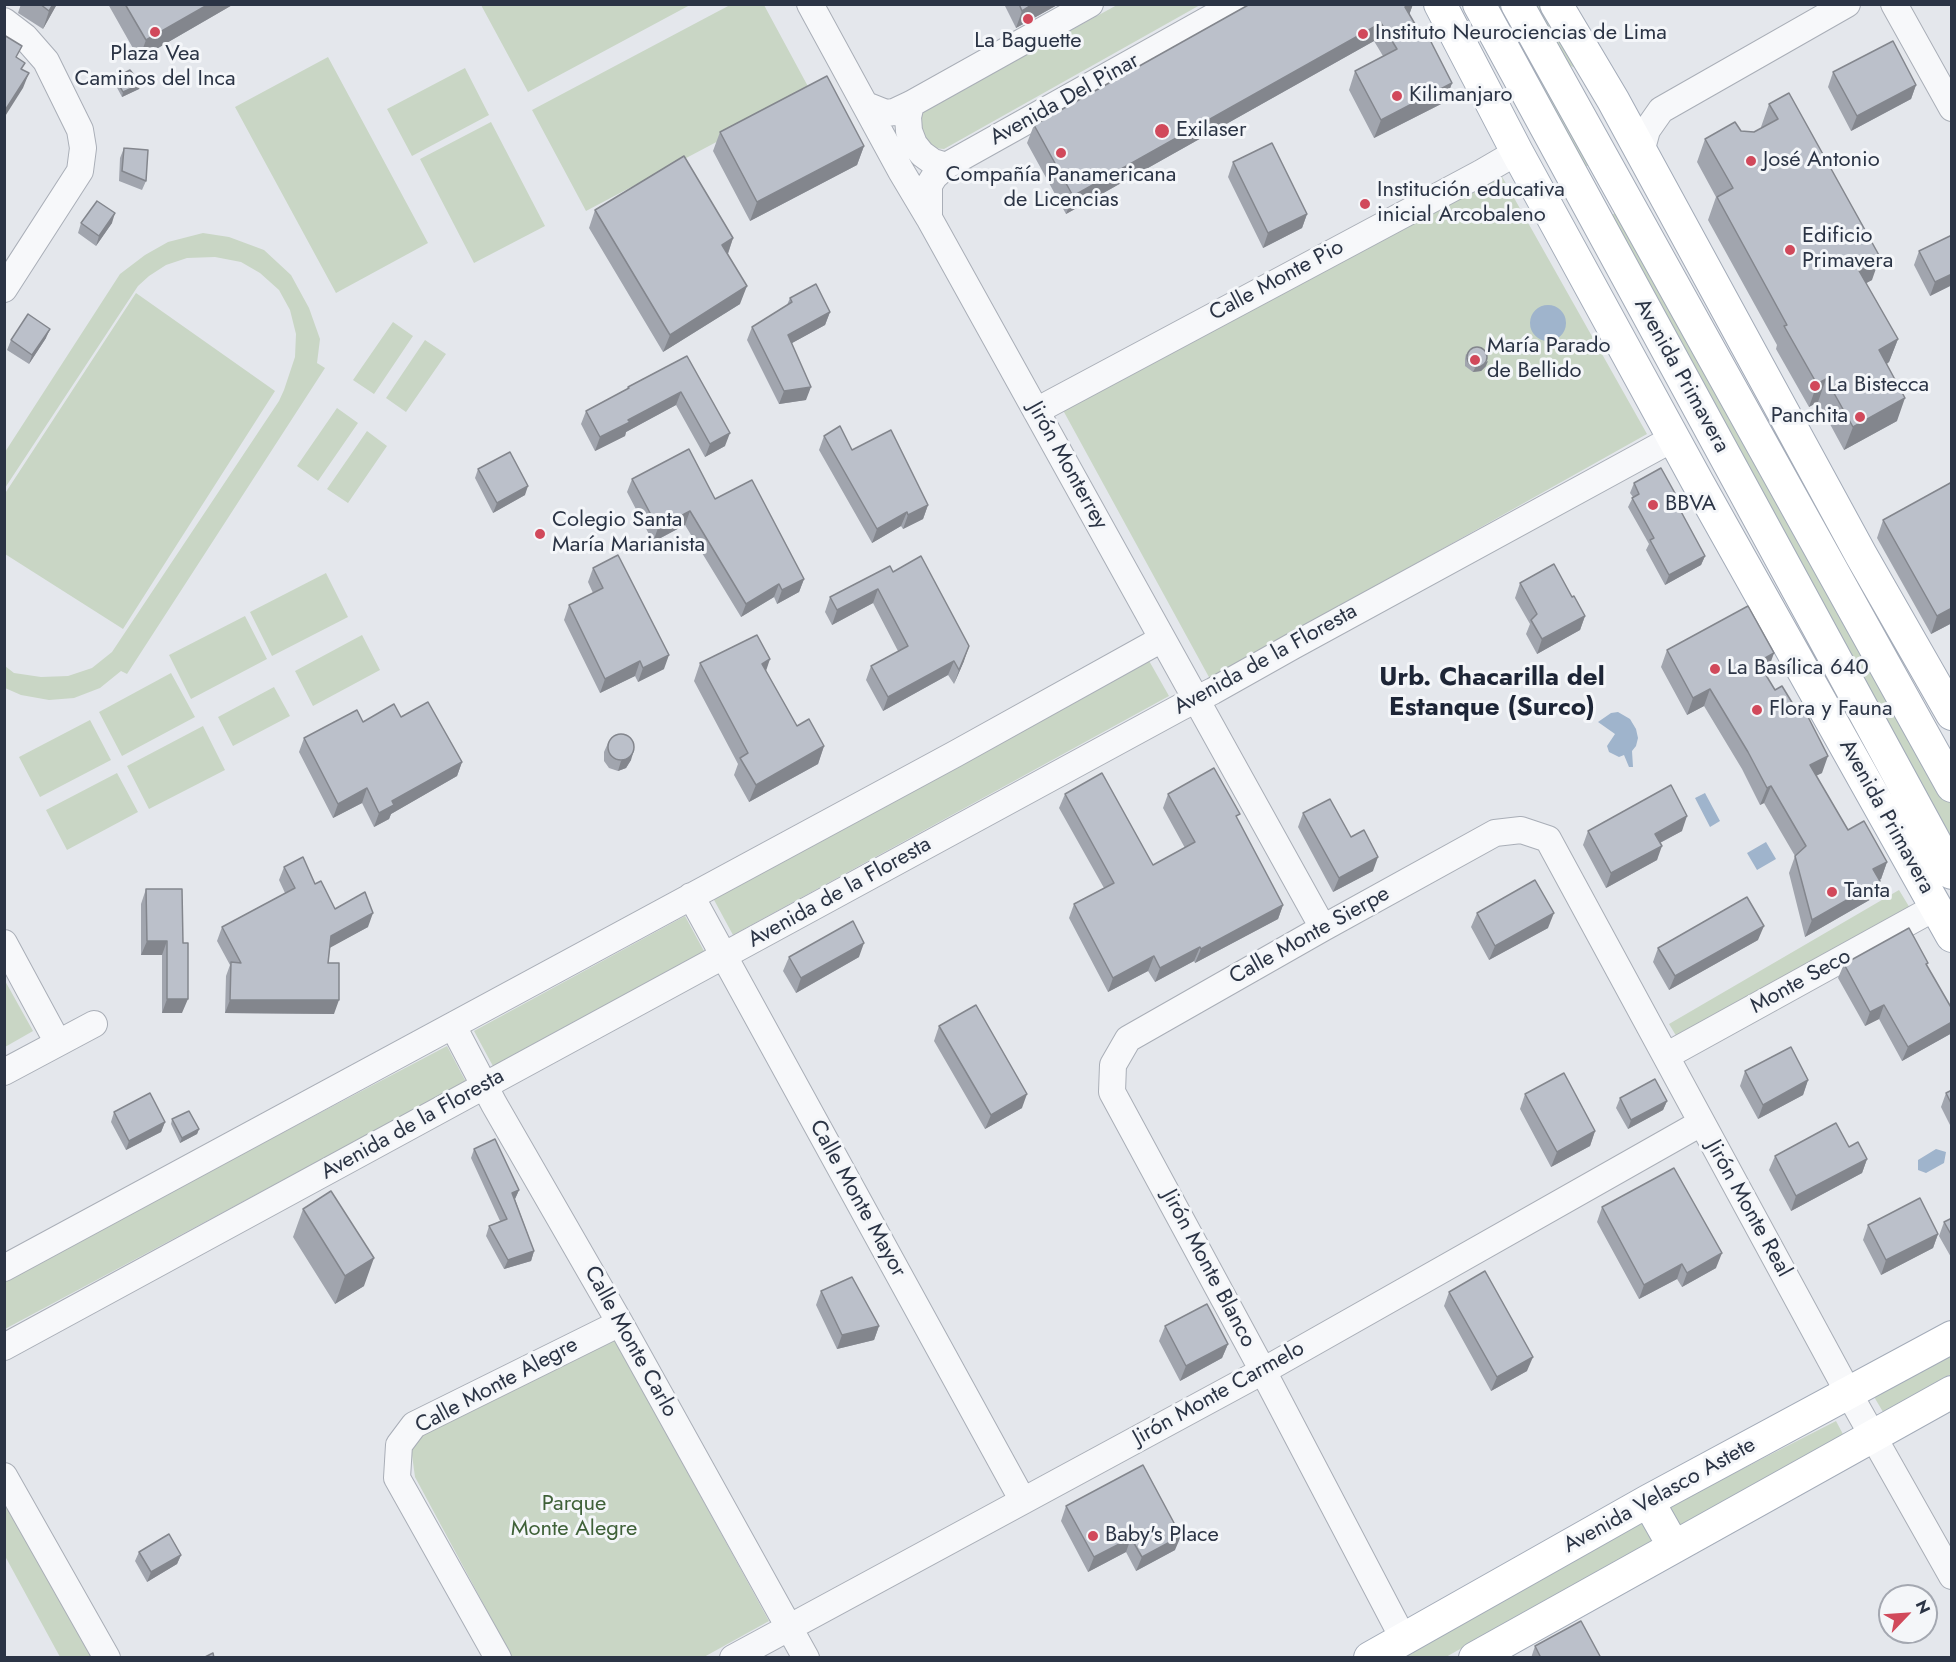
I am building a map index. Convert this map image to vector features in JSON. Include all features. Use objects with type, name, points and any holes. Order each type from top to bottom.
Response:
[{"type":"main road","name":"Avenida Primavera","points":[[1440,4],[1517,152],[1674,438],[1952,936]]},
{"type":"main road","name":"Avenida Primavera","points":[[1479,4],[1952,873]]},
{"type":"main road","name":"Avenida Primavera","points":[[1517,4],[1952,786]]},
{"type":"main road","points":[[1556,4],[1613,100],[1952,714]]},
{"type":"main road","points":[[1549,61],[1613,100]]},
{"type":"main road","points":[[1517,75],[1517,152]]},
{"type":"main road","points":[[1610,170],[1641,152]]},
{"type":"main road","points":[[1552,213],[1582,195]]},
{"type":"main road","points":[[1721,522],[1751,505]]},
{"type":"main road","points":[[1845,595],[1875,578]]},
{"type":"main road","name":"Avenida Velasco Astete","points":[[1370,1658],[1648,1501],[1952,1337]]},
{"type":"main road","points":[[1475,1658],[1952,1392]]},
{"type":"main road","points":[[1648,1501],[1674,1547]]},
{"type":"street","name":"Jirón Monterrey","points":[[810,4],[1323,928]]},
{"type":"street","points":[[866,105],[886,113],[894,112],[1090,4]]},
{"type":"street","name":"Avenida Del Pinar","points":[[929,218],[929,185],[946,166],[1236,4]]},
{"type":"street","points":[[1641,152],[1647,129],[1661,110],[1847,4]]},
{"type":"street","points":[[1894,4],[1952,108]]},
{"type":"street","points":[[4,21],[25,37],[46,61],[80,130],[83,148],[80,171],[4,289]]},
{"type":"street","points":[[1613,100],[1636,109],[1661,110]]},
{"type":"street","points":[[911,104],[908,117],[909,131],[914,144],[933,162],[946,166]]},
{"type":"street","name":"Calle Monte Pio","points":[[1036,411],[1517,152]]},
{"type":"street","name":"Avenida de la Floresta","points":[[4,1347],[1196,699],[1213,692],[1674,438]]},
{"type":"street","points":[[4,1268],[956,754],[1162,639]]},
{"type":"street","name":"Calle Monte Sierpe","points":[[1112,1092],[1113,1065],[1128,1039],[1495,833],[1521,830],[1548,839]]},
{"type":"street","name":"Jirón Monte Real","points":[[1548,839],[1848,1392],[1952,1576]]},
{"type":"street","name":"Calle Monte Mayor","points":[[691,896],[1023,1501]]},
{"type":"street","name":"Monte Seco","points":[[1666,1056],[1936,907]]},
{"type":"street","points":[[4,943],[58,1043]]},
{"type":"street","points":[[4,1072],[94,1024]]},
{"type":"street","name":"Calle Monte Carlo","points":[[453,1026],[806,1658]]},
{"type":"street","name":"Jirón Monte Blanco","points":[[1112,1092],[1263,1371],[1403,1638]]},
{"type":"street","name":"Jirón Monte Carmelo","points":[[733,1658],[1263,1371],[1701,1123]]},
{"type":"street","name":"Calle Monte Alegre","points":[[498,1658],[397,1478],[399,1445],[414,1425],[620,1323]]},
{"type":"street","points":[[4,1476],[107,1658]]},
{"type":"green space","points":[[481,5],[690,5],[528,92]]},
{"type":"green space","points":[[730,5],[764,5],[811,92],[586,211],[532,110]]},
{"type":"green space","points":[[1117,5],[1200,5],[944,149],[932,148],[921,138],[918,123],[924,111]]},
{"type":"green space","points":[[1491,5],[1506,5],[1592,157],[1588,166],[1581,166]]},
{"type":"green space","points":[[1532,5],[1545,5],[1581,71],[1565,63]]},
{"type":"green space","points":[[328,57],[428,243],[336,293],[235,107]]},
{"type":"green space","points":[[465,68],[489,115],[412,156],[387,109]]},
{"type":"green space","points":[[491,122],[545,226],[474,263],[420,159]]},
{"type":"green space","points":[[1500,173],[1647,434],[1210,679],[1058,401]]},
{"type":"green space","points":[[1620,211],[1951,801],[1951,843],[1607,217]]},
{"type":"green space","points":[[203,233],[229,237],[264,250],[291,275],[309,308],[320,339],[317,363],[325,368],[127,674],[121,671],[100,688],[74,698],[49,700],[21,695],[5,688],[5,666],[14,673],[41,677],[68,676],[92,668],[112,652],[279,401],[284,390],[295,357],[296,334],[290,310],[279,290],[260,273],[241,262],[215,257],[187,258],[166,265],[138,286],[5,488],[5,452],[120,274],[145,255],[168,242]]},
{"type":"green space","points":[[136,293],[275,391],[123,629],[5,554],[4,495]]},
{"type":"green space","points":[[393,322],[413,336],[374,394],[353,380]]},
{"type":"green space","points":[[425,340],[446,354],[406,412],[386,398]]},
{"type":"green space","points":[[337,408],[358,423],[318,481],[297,466]]},
{"type":"green space","points":[[367,431],[387,446],[348,503],[327,489]]},
{"type":"green space","points":[[326,573],[348,617],[272,656],[250,612]]},
{"type":"green space","points":[[245,616],[267,659],[191,699],[169,655]]},
{"type":"green space","points":[[362,635],[380,670],[313,706],[295,671]]},
{"type":"green space","points":[[1148,659],[1169,696],[733,935],[713,898]]},
{"type":"green space","points":[[171,673],[195,717],[122,756],[99,712]]},
{"type":"green space","points":[[274,687],[290,716],[233,746],[218,717]]},
{"type":"green space","points":[[90,720],[111,760],[40,797],[19,757]]},
{"type":"green space","points":[[203,726],[225,770],[149,809],[127,766]]},
{"type":"green space","points":[[117,773],[138,812],[67,850],[46,810]]},
{"type":"green space","points":[[1899,890],[1916,918],[1686,1052],[1669,1024]]},
{"type":"green space","points":[[685,916],[705,953],[494,1068],[474,1031]]},
{"type":"green space","points":[[4,979],[33,1031],[5,1047],[4,1047]]},
{"type":"green space","points":[[447,1046],[466,1082],[5,1329],[5,1279]]},
{"type":"green space","name":"Parque Monte Alegre","points":[[613,1336],[769,1621],[704,1657],[512,1657],[415,1477],[411,1448],[424,1430]]},
{"type":"green space","points":[[1951,1352],[1951,1374],[1883,1412],[1873,1395]]},
{"type":"green space","points":[[1836,1421],[1845,1438],[1679,1528],[1668,1507]]},
{"type":"green space","points":[[4,1492],[95,1657],[60,1657],[5,1556]]},
{"type":"green space","points":[[1642,1513],[1655,1539],[1446,1657],[1386,1658]]},
{"type":"water","points":[[1548,305],[1561,310],[1566,323],[1561,336],[1548,341],[1535,336],[1530,323],[1535,310]]},
{"type":"water","points":[[1618,712],[1630,719],[1636,729],[1638,738],[1632,751],[1633,767],[1629,767],[1624,755],[1619,757],[1609,752],[1607,746],[1615,734],[1598,722],[1611,713]]},
{"type":"water","points":[[1705,793],[1720,821],[1710,827],[1695,798]]},
{"type":"water","points":[[1766,842],[1776,859],[1757,870],[1747,853]]},
{"type":"water","points":[[1936,1149],[1946,1152],[1944,1163],[1926,1173],[1918,1170],[1918,1160]]},
{"type":"building","points":[[40,4],[53,4],[49,11]]},
{"type":"building","points":[[125,4],[209,4],[146,40]]},
{"type":"building","points":[[1019,4],[1033,4],[1022,11]]},
{"type":"building","points":[[1250,4],[1410,4],[1405,7],[1422,36],[1427,34],[1452,83],[1381,120],[1355,71],[1397,49],[1381,23],[1073,196],[1034,125]]},
{"type":"building","points":[[4,35],[22,46],[16,57],[25,63],[21,69],[29,73],[4,112]]},
{"type":"building","points":[[1893,41],[1916,85],[1857,116],[1833,72]]},
{"type":"building","points":[[130,70],[141,84],[123,92],[115,78]]},
{"type":"building","points":[[827,76],[864,146],[757,202],[720,132]]},
{"type":"building","points":[[1789,93],[1880,257],[1858,269],[1898,339],[1879,350],[1905,398],[1853,427],[1826,379],[1817,384],[1717,197],[1733,188],[1705,139],[1735,122],[1741,131],[1754,132],[1778,119],[1769,104]]},
{"type":"building","points":[[1272,143],[1307,214],[1268,233],[1233,162]]},
{"type":"building","points":[[124,148],[148,150],[146,181],[122,171]]},
{"type":"building","points":[[684,156],[733,238],[722,245],[747,286],[670,335],[595,210]]},
{"type":"building","points":[[97,201],[115,213],[99,236],[81,223]]},
{"type":"building","points":[[1952,235],[1952,274],[1935,282],[1919,251]]},
{"type":"building","points":[[816,284],[830,312],[788,335],[811,387],[784,391],[752,327],[792,302],[790,298]]},
{"type":"building","points":[[28,314],[50,329],[32,355],[11,340]]},
{"type":"building","name":"María Parado de Bellido","points":[[1473,347],[1481,347],[1487,353],[1487,361],[1481,367],[1473,367],[1467,361],[1467,353]]},
{"type":"building","points":[[687,356],[730,433],[710,444],[681,392],[600,437],[586,411]]},
{"type":"building","points":[[840,426],[852,450],[891,430],[928,505],[908,515],[907,512],[877,529],[824,436]]},
{"type":"building","points":[[689,449],[715,499],[752,480],[804,579],[782,590],[779,584],[746,604],[690,511],[658,528],[632,479]]},
{"type":"building","points":[[510,452],[528,486],[497,503],[478,469]]},
{"type":"building","points":[[1661,468],[1705,556],[1669,575],[1650,540],[1654,538],[1632,498],[1639,494],[1634,483]]},
{"type":"building","points":[[1952,482],[1952,608],[1937,616],[1883,520]]},
{"type":"building","points":[[618,555],[669,655],[643,668],[640,661],[605,679],[569,605],[603,588],[593,568]]},
{"type":"building","points":[[921,556],[969,646],[959,670],[954,661],[888,697],[871,666],[908,646],[878,589],[837,610],[830,597],[890,566],[893,572]]},
{"type":"building","points":[[1554,564],[1585,616],[1542,639],[1531,620],[1537,614],[1520,583]]},
{"type":"building","points":[[1748,606],[1774,653],[1758,662],[1775,690],[1782,686],[1799,714],[1805,711],[1828,756],[1810,765],[1848,830],[1864,821],[1887,862],[1873,869],[1880,881],[1812,920],[1795,856],[1806,846],[1771,786],[1767,788],[1710,689],[1693,698],[1667,650]]},
{"type":"building","points":[[757,635],[770,659],[762,664],[797,726],[809,719],[824,746],[756,785],[740,758],[748,753],[700,663]]},
{"type":"building","points":[[428,702],[462,762],[392,801],[394,805],[379,813],[367,788],[338,804],[304,738],[357,710],[363,722],[394,704],[401,717]]},
{"type":"building","points":[[621,734],[630,738],[634,747],[630,756],[621,760],[612,756],[608,747],[612,738]]},
{"type":"building","points":[[1214,768],[1240,814],[1236,816],[1283,905],[1160,968],[1154,956],[1113,978],[1074,904],[1114,883],[1065,794],[1102,773],[1153,865],[1195,842],[1168,794]]},
{"type":"building","points":[[1671,785],[1687,816],[1655,834],[1662,846],[1611,873],[1588,831]]},
{"type":"building","points":[[1330,799],[1351,837],[1364,830],[1378,857],[1339,878],[1303,813]]},
{"type":"building","points":[[303,857],[315,884],[321,881],[335,909],[365,892],[373,913],[331,936],[328,963],[339,963],[339,1000],[230,1000],[231,962],[241,963],[222,927],[295,888],[284,867]]},
{"type":"building","points":[[1535,880],[1554,913],[1495,946],[1477,913]]},
{"type":"building","points":[[146,889],[182,889],[183,943],[188,943],[188,999],[167,999],[167,941],[147,941]]},
{"type":"building","points":[[1747,897],[1764,926],[1675,976],[1658,948]]},
{"type":"building","points":[[853,921],[864,943],[801,978],[789,957]]},
{"type":"building","points":[[1909,928],[1928,963],[1926,964],[1952,1009],[1952,1022],[1908,1047],[1884,1005],[1870,1012],[1844,964]]},
{"type":"building","points":[[976,1005],[1027,1094],[991,1115],[939,1026]]},
{"type":"building","points":[[1791,1047],[1808,1080],[1763,1105],[1745,1071]]},
{"type":"building","points":[[1564,1073],[1595,1131],[1557,1152],[1525,1094]]},
{"type":"building","points":[[1655,1079],[1667,1101],[1631,1120],[1620,1098]]},
{"type":"building","points":[[1952,1090],[1952,1105],[1946,1093]]},
{"type":"building","points":[[150,1093],[165,1122],[129,1141],[114,1112]]},
{"type":"building","points":[[189,1111],[199,1129],[182,1138],[172,1119]]},
{"type":"building","points":[[1836,1123],[1849,1147],[1858,1142],[1867,1159],[1796,1196],[1775,1156]]},
{"type":"building","points":[[495,1139],[519,1190],[512,1193],[534,1251],[508,1260],[489,1226],[507,1219],[474,1149]]},
{"type":"building","points":[[1674,1168],[1722,1253],[1687,1273],[1682,1264],[1644,1285],[1602,1207]]},
{"type":"building","points":[[331,1191],[374,1258],[345,1276],[303,1209]]},
{"type":"building","points":[[1920,1198],[1938,1234],[1886,1260],[1868,1225]]},
{"type":"building","points":[[1952,1218],[1952,1236],[1944,1222]]},
{"type":"building","points":[[1485,1271],[1533,1357],[1497,1377],[1449,1292]]},
{"type":"building","points":[[852,1277],[879,1326],[842,1335],[821,1291]]},
{"type":"building","points":[[1207,1304],[1228,1344],[1186,1366],[1165,1326]]},
{"type":"building","points":[[1143,1465],[1181,1536],[1142,1557],[1131,1538],[1094,1557],[1066,1506]]},
{"type":"building","points":[[169,1534],[181,1555],[151,1572],[139,1552]]},
{"type":"building","points":[[1581,1621],[1601,1658],[1541,1658],[1535,1646]]},
{"type":"building","points":[[213,1653],[214,1658],[203,1658]]},
{"type":"place","name":"La Baguette","points":[[1028,19]]},
{"type":"place","name":"Plaza Vea Caminos del Inca","points":[[155,32]]},
{"type":"place","name":"Instituto Neurociencias de Lima","points":[[1363,34]]},
{"type":"place","name":"Kilimanjaro","points":[[1397,96]]},
{"type":"place","name":"Exilaser","points":[[1162,131]]},
{"type":"place","name":"Compañía Panamericana de Licencias","points":[[1061,153]]},
{"type":"place","name":"José Antonio","points":[[1751,161]]},
{"type":"place","name":"Institución educativa inicial Arcobaleno","points":[[1365,204]]},
{"type":"place","name":"Edificio Primavera","points":[[1790,250]]},
{"type":"place","name":"María Parado de Bellido","points":[[1475,360]]},
{"type":"place","name":"La Bistecca","points":[[1815,386]]},
{"type":"place","name":"Panchita","points":[[1860,417]]},
{"type":"place","name":"BBVA","points":[[1653,505]]},
{"type":"place","name":"Colegio Santa María Marianista","points":[[540,534]]},
{"type":"place","name":"La Basílica 640","points":[[1715,669]]},
{"type":"place","name":"Flora y Fauna","points":[[1757,710]]},
{"type":"place","name":"Tanta","points":[[1832,892]]},
{"type":"place","name":"Baby's Place","points":[[1093,1536]]},
{"type":"district","name":"Urb. Chacarilla del Estanque (Surco)","points":[[1492,694]]}]
